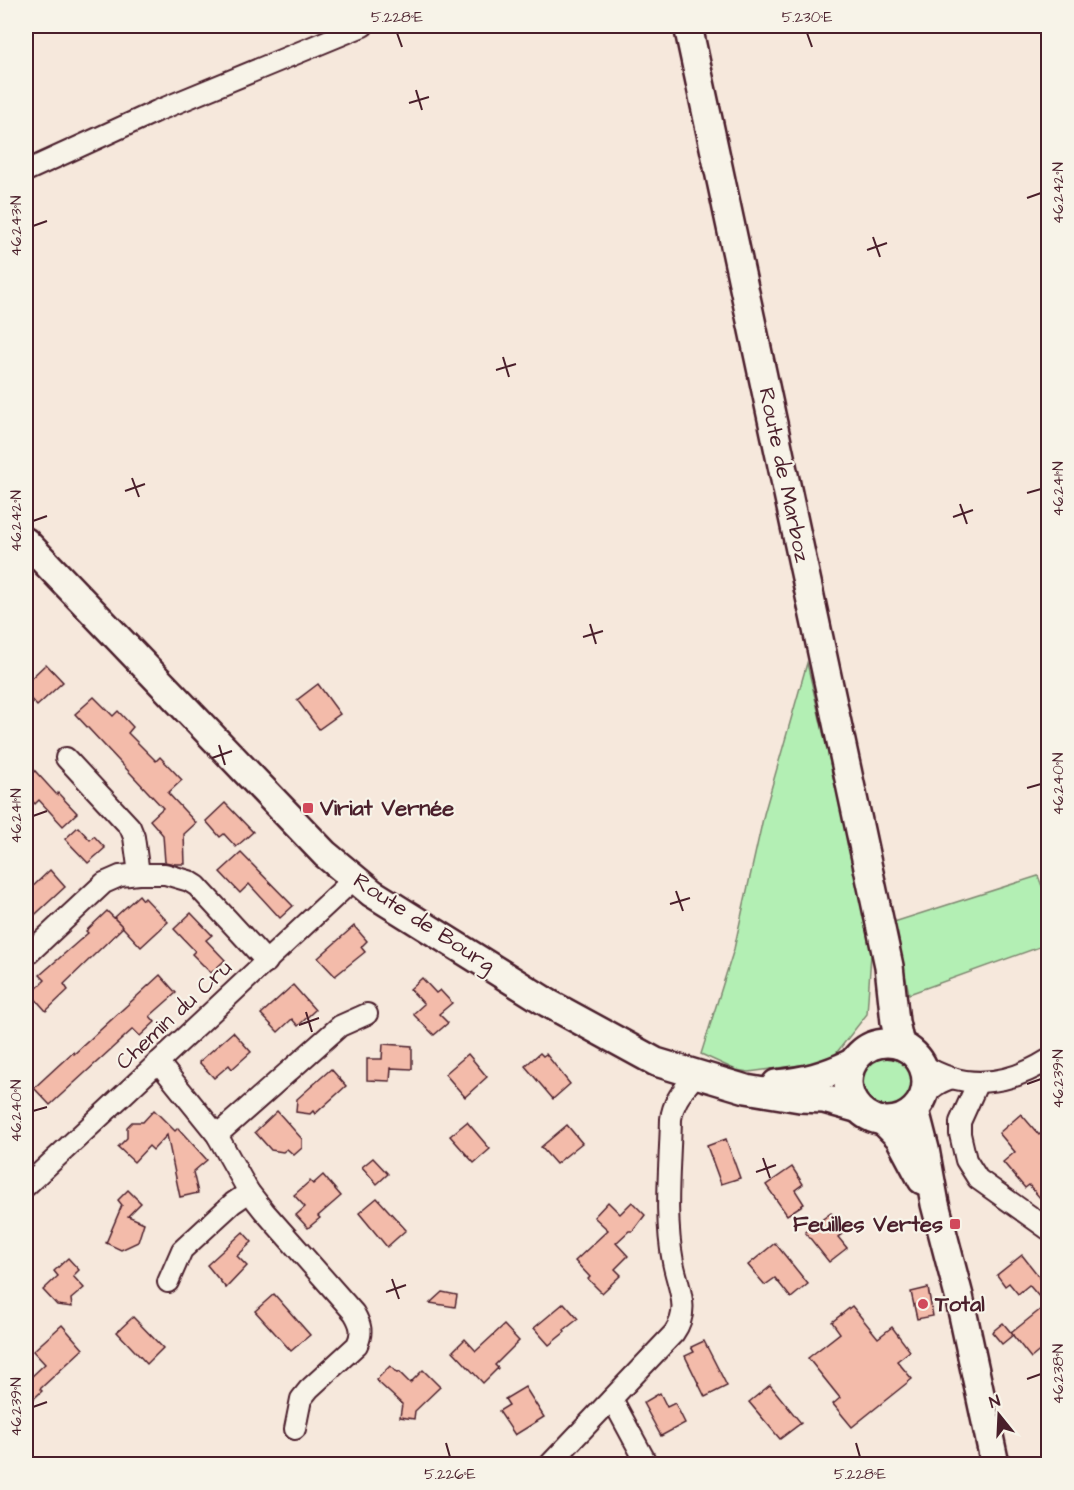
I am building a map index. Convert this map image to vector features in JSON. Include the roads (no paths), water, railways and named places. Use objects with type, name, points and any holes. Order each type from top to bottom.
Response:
[{"type":"main road","name":"Route de Marboz","points":[[688,26],[889,966],[895,1022],[887,1045]]},
{"type":"main road","name":"Route de Bourg","points":[[26,542],[325,854],[372,893],[614,1041],[656,1062],[746,1089],[800,1098],[824,1099],[856,1108]]},
{"type":"main road","points":[[935,1204],[899,1137],[884,1122],[864,1115],[850,1098],[847,1086],[848,1075],[852,1063],[865,1049],[887,1045],[917,1056],[923,1065],[926,1076],[919,1104],[925,1149],[935,1204],[959,1296],[995,1464]]},
{"type":"main road","name":"Route de Bourg","points":[[708,1078],[775,1084],[800,1082],[828,1075],[852,1063]]},
{"type":"main road","points":[[884,1122],[906,1117],[919,1104]]},
{"type":"street","points":[[26,171],[157,111],[363,26]]},
{"type":"street","points":[[66,758],[130,827],[134,837],[139,874]]},
{"type":"street","points":[[26,956],[104,883],[120,876],[165,874],[189,880],[267,962]]},
{"type":"street","name":"Chemin du Cru","points":[[26,1186],[354,879]]},
{"type":"street","points":[[217,1136],[340,1026],[368,1014]]},
{"type":"street","points":[[923,1065],[938,1074],[988,1083],[1014,1078],[1048,1060]]},
{"type":"street","points":[[158,1062],[217,1136],[249,1192],[354,1313],[360,1324],[361,1335],[357,1345],[301,1399],[295,1429]]},
{"type":"street","points":[[550,1464],[674,1333],[683,1318],[683,1307],[670,1242],[672,1108],[676,1099],[708,1078]]},
{"type":"street","points":[[919,1104],[932,1088],[953,1078]]},
{"type":"street","points":[[978,1082],[960,1122],[960,1134],[966,1160],[978,1179],[1048,1229]]},
{"type":"street","points":[[168,1282],[182,1250],[232,1203],[249,1192]]},
{"type":"street","points":[[612,1399],[646,1464]]},
{"type":"place","name":"Viriat Vernée","points":[[308,808]]},
{"type":"place","name":"Feuilles Vertes","points":[[955,1224]]},
{"type":"place","name":"Total","points":[[923,1304]]}]
